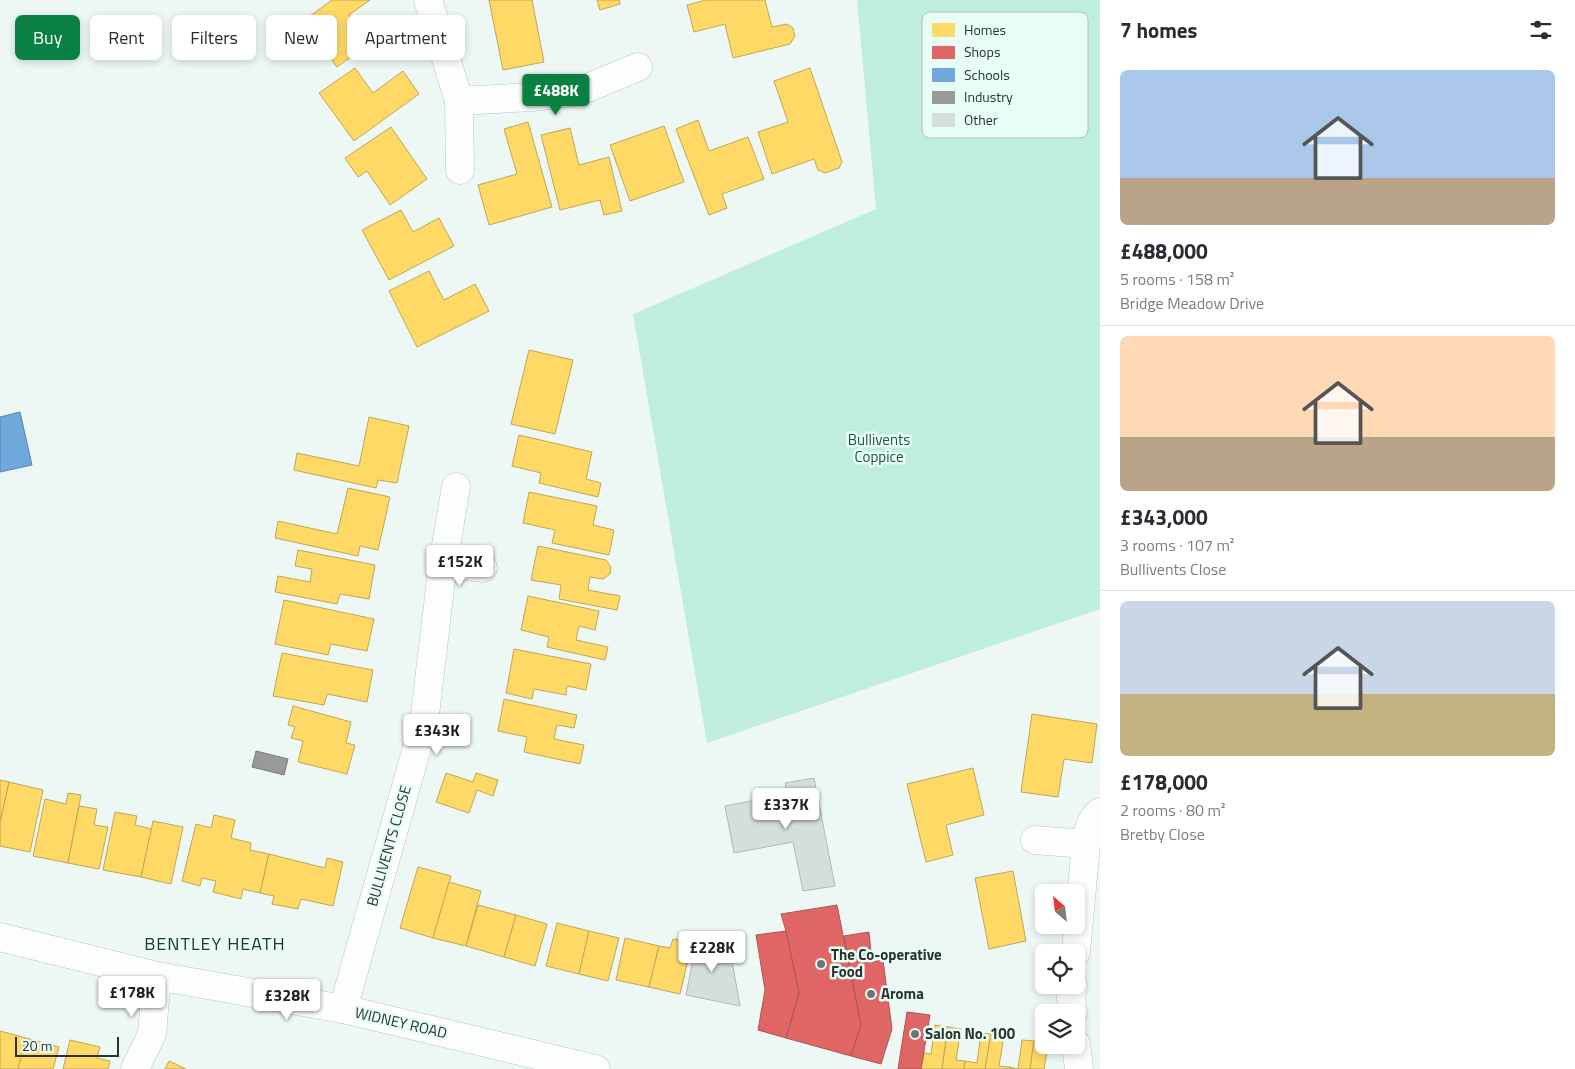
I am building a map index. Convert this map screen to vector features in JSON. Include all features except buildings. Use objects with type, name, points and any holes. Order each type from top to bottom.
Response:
[{"type":"street","points":[[428,0],[459,101],[460,170]]},
{"type":"street","points":[[459,101],[532,97],[580,91],[638,67]]},
{"type":"street","name":"BULLIVENTS CLOSE","points":[[343,1009],[424,723],[443,563],[456,487]]},
{"type":"street","points":[[443,563],[483,568]]},
{"type":"street","points":[[1077,944],[1089,826],[1097,813],[1100,812]]},
{"type":"street","points":[[1035,840],[1086,844]]},
{"type":"street","name":"WIDNEY ROAD","points":[[0,937],[158,976],[343,1009],[587,1068]]},
{"type":"street","points":[[135,1069],[152,1034],[158,976]]},
{"type":"street","points":[[1077,1054],[1079,1069]]},
{"type":"green space","name":"Bullivents Coppice","points":[[857,0],[1100,0],[1100,609],[707,743],[633,314],[876,209]]},
{"type":"place","name":"The Co-operative Food","points":[[821,964]]},
{"type":"place","name":"Aroma","points":[[871,994]]},
{"type":"place","name":"Salon No. 100","points":[[915,1034]]},
{"type":"district","name":"BENTLEY HEATH","points":[[215,944]]}]
